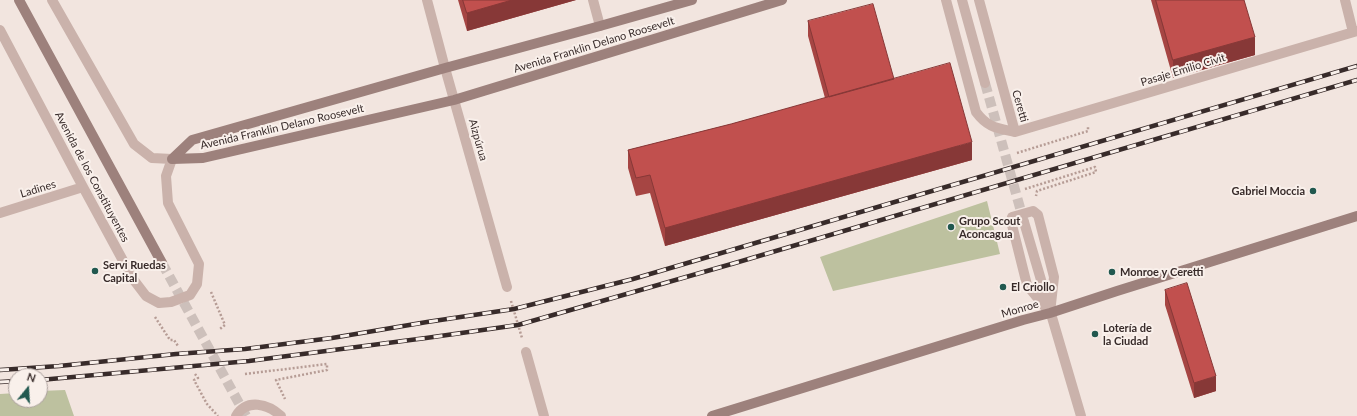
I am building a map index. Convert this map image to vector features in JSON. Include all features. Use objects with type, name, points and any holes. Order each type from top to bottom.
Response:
[{"type":"street","name":"Avenida de los Constituyentes","points":[[19,0],[162,263]]},
{"type":"street","points":[[52,0],[134,144],[152,158],[172,159]]},
{"type":"street","name":"Aizpúrua","points":[[427,0],[507,287]]},
{"type":"street","points":[[594,0],[600,26]]},
{"type":"street","name":"Avenida Franklin Delano Roosevelt","points":[[172,159],[192,140],[692,0]]},
{"type":"street","name":"Avenida Franklin Delano Roosevelt","points":[[172,159],[203,158],[454,100],[782,0]]},
{"type":"street","name":"Ceretti","points":[[946,0],[976,112],[983,122],[996,128],[1015,132],[979,0]]},
{"type":"street","points":[[962,0],[985,83]]},
{"type":"street","points":[[1345,0],[1355,31]]},
{"type":"street","name":"Avenida de los Constituyentes","points":[[0,30],[133,279],[146,296],[159,303],[171,302],[190,295],[197,284],[199,264],[168,203],[166,176],[172,159]]},
{"type":"street","name":"Pasaje Emilio Civit","points":[[1015,132],[1355,31]]},
{"type":"street","name":"Ladines","points":[[0,213],[83,187]]},
{"type":"street","points":[[1033,211],[1038,215],[1054,277],[1050,313],[1027,285],[1010,221],[1012,217],[1033,211]]},
{"type":"street","name":"Monroe","points":[[712,416],[1050,313],[1357,216]]},
{"type":"street","points":[[1024,222],[1081,416]]},
{"type":"street","points":[[526,352],[544,416]]},
{"type":"street","points":[[236,416],[240,410],[256,404],[269,407],[281,416]]},
{"type":"path","points":[[1025,189],[1095,167],[1096,172],[1037,191],[1033,211]]},
{"type":"path","points":[[507,287],[526,352]]},
{"type":"path","points":[[211,291],[225,325],[220,329]]},
{"type":"path","points":[[162,329],[170,340],[174,340],[178,346]]},
{"type":"path","points":[[245,374],[327,364],[327,370],[276,380],[286,402]]},
{"type":"path","points":[[195,374],[198,378],[194,380],[207,404],[218,416]]},
{"type":"green space","name":"Grupo Scout Aconcagua","points":[[987,201],[1000,254],[833,291],[820,257]]},
{"type":"green space","points":[[65,390],[74,416],[0,416],[0,394],[8,394],[8,408],[48,408],[48,391]]},
{"type":"building","points":[[463,0],[512,0],[467,13]]},
{"type":"building","points":[[1156,0],[1244,0],[1255,37],[1173,60]]},
{"type":"building","points":[[873,4],[894,79],[829,97],[808,21]]},
{"type":"building","points":[[950,63],[972,142],[665,228],[650,175],[636,178],[628,150],[731,124]]},
{"type":"building","points":[[1187,283],[1216,376],[1194,383],[1165,290]]},
{"type":"tunnel","points":[[985,83],[1024,222]]},
{"type":"tunnel","points":[[162,263],[246,416]]},
{"type":"railway","points":[[0,370],[245,349],[332,338],[514,309],[633,279],[1357,66]]},
{"type":"railway","points":[[48,379],[249,361],[518,325],[735,263],[1357,80]]},
{"type":"railway","points":[[0,382],[8,382]]},
{"type":"place","name":"Gabriel Moccia","points":[[1313,191]]},
{"type":"place","name":"Grupo Scout Aconcagua","points":[[951,227]]},
{"type":"place","name":"Servi Ruedas Capital","points":[[95,271]]},
{"type":"place","name":"Monroe y Ceretti","points":[[1112,272]]},
{"type":"place","name":"El Criollo","points":[[1003,287]]},
{"type":"place","name":"Lotería de la Ciudad","points":[[1095,334]]}]
